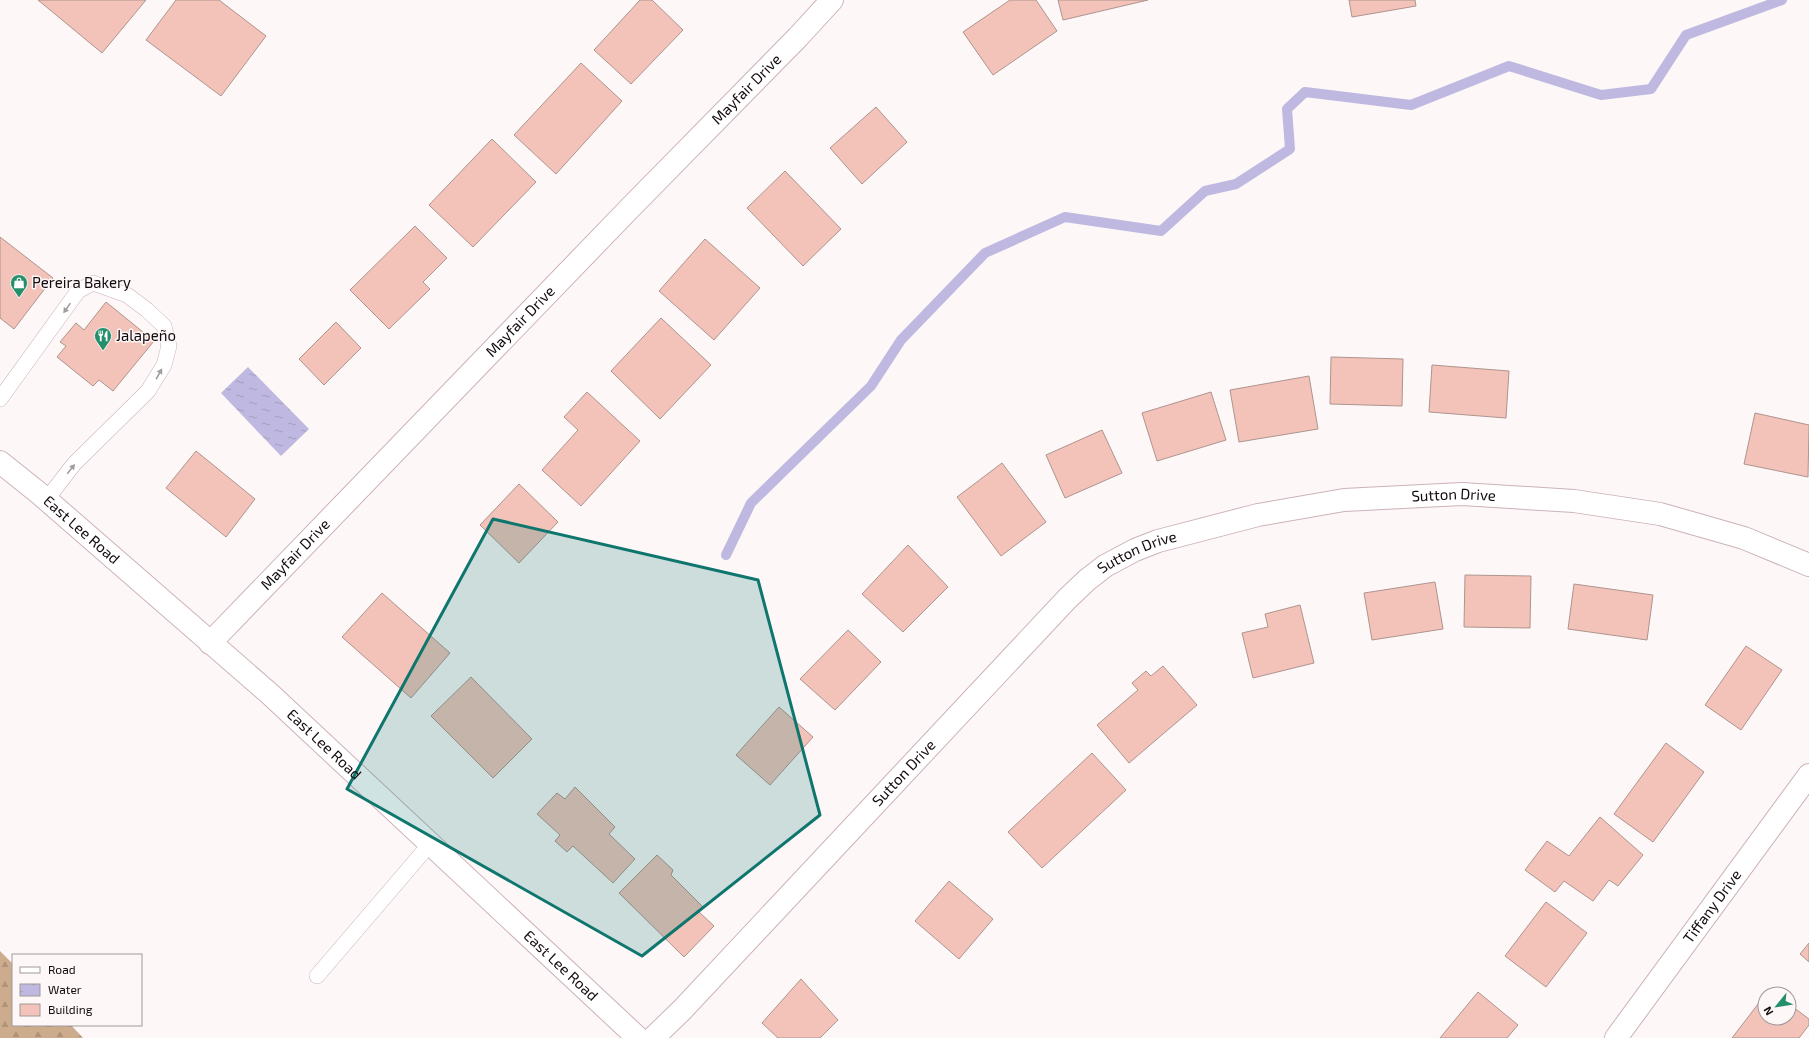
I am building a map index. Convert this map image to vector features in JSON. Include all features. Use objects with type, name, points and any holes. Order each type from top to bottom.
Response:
[{"type":"street","name":"Mayfair Drive","points":[[210,643],[629,209],[798,37],[832,0]]},
{"type":"street","name":"East Lee Road","points":[[0,462],[47,499],[271,695],[638,1038]]},
{"type":"street","name":"Sutton Drive","points":[[653,1038],[682,1010],[1066,599],[1106,566],[1135,550],[1158,541],[1274,512],[1344,500],[1462,494],[1574,500],[1660,514],[1744,538],[1809,565]]},
{"type":"street","name":"Tiffany Drive","points":[[1616,1038],[1809,775]]},
{"type":"lane","points":[[0,399],[78,292],[93,283],[127,295],[164,326],[169,346],[164,365],[148,391],[74,464],[47,499]]},
{"type":"lane","points":[[317,976],[430,844]]},
{"type":"highlighted area","points":[[493,519],[758,580],[820,815],[642,956],[347,789]]},
{"type":"green space","points":[[0,951],[12,963],[12,1026],[72,1026],[83,1038],[0,1038]]},
{"type":"water","points":[[248,367],[309,429],[281,456],[221,393]]},
{"type":"building","points":[[38,0],[146,0],[102,53]]},
{"type":"building","points":[[176,0],[219,0],[266,36],[221,96],[146,40]]},
{"type":"building","points":[[640,0],[652,0],[683,30],[631,84],[594,50]]},
{"type":"building","points":[[1010,0],[1036,0],[1057,31],[993,75],[963,32]]},
{"type":"building","points":[[1058,0],[1148,0],[1063,20]]},
{"type":"building","points":[[1349,0],[1415,0],[1416,6],[1352,17]]},
{"type":"building","points":[[581,63],[622,101],[556,174],[514,135]]},
{"type":"building","points":[[876,107],[907,142],[862,184],[830,148]]},
{"type":"building","points":[[492,139],[536,182],[473,247],[429,205]]},
{"type":"building","points":[[785,171],[841,229],[803,266],[747,208]]},
{"type":"building","points":[[415,226],[447,258],[423,282],[430,289],[389,329],[350,290]]},
{"type":"building","name":"Pereira Bakery","points":[[0,237],[53,278],[14,329],[0,318]]},
{"type":"building","points":[[705,239],[760,288],[714,340],[659,291]]},
{"type":"building","name":"Jalapeño","points":[[106,302],[154,341],[113,391],[99,380],[93,386],[57,357],[66,346],[60,342],[76,323],[84,330]]},
{"type":"building","points":[[661,318],[711,365],[660,419],[611,371]]},
{"type":"building","points":[[336,322],[361,348],[324,385],[299,359]]},
{"type":"building","points":[[1331,357],[1403,359],[1402,406],[1330,404]]},
{"type":"building","points":[[1432,365],[1509,371],[1506,418],[1429,412]]},
{"type":"building","points":[[1309,376],[1318,429],[1239,442],[1230,390]]},
{"type":"building","points":[[587,392],[640,441],[581,506],[542,470],[578,430],[564,417]]},
{"type":"building","points":[[1211,392],[1226,440],[1157,461],[1142,413]]},
{"type":"building","points":[[1755,413],[1809,425],[1808,477],[1744,464]]},
{"type":"building","points":[[1102,430],[1122,473],[1065,498],[1046,455]]},
{"type":"building","points":[[196,451],[255,499],[226,537],[166,488]]},
{"type":"building","points":[[1002,463],[1046,522],[1001,556],[957,497]]},
{"type":"building","points":[[519,484],[558,522],[519,563],[480,525]]},
{"type":"building","points":[[908,545],[948,587],[903,632],[862,594]]},
{"type":"building","points":[[1465,575],[1531,576],[1530,628],[1464,627]]},
{"type":"building","points":[[1435,582],[1443,629],[1372,640],[1364,593]]},
{"type":"building","points":[[1574,584],[1653,595],[1647,640],[1568,629]]},
{"type":"building","points":[[382,593],[450,653],[411,698],[342,637]]},
{"type":"building","points":[[1300,605],[1314,663],[1253,678],[1242,633],[1268,627],[1265,614]]},
{"type":"building","points":[[848,630],[881,662],[835,710],[800,679]]},
{"type":"building","points":[[1746,646],[1782,670],[1741,730],[1705,705]]},
{"type":"building","points":[[1163,666],[1197,705],[1129,763],[1097,725],[1138,690],[1132,683],[1146,671],[1151,676]]},
{"type":"building","points":[[471,677],[532,739],[493,778],[431,716]]},
{"type":"building","points":[[779,707],[813,737],[770,785],[736,755]]},
{"type":"building","points":[[1666,743],[1704,772],[1653,842],[1614,814]]},
{"type":"building","points":[[1092,753],[1126,790],[1042,868],[1008,832]]},
{"type":"building","points":[[575,787],[615,827],[609,834],[635,859],[613,883],[573,846],[567,852],[555,841],[560,835],[537,814],[557,793],[565,799]]},
{"type":"building","points":[[1600,817],[1643,855],[1618,886],[1609,880],[1593,901],[1564,881],[1555,892],[1525,870],[1547,841],[1569,856]]},
{"type":"building","points":[[657,855],[673,870],[671,875],[703,907],[699,912],[714,926],[684,957],[619,893]]},
{"type":"building","points":[[949,881],[993,919],[959,959],[915,921]]},
{"type":"building","points":[[1546,902],[1587,933],[1546,987],[1505,956]]},
{"type":"building","points":[[1809,943],[1809,962],[1800,954]]},
{"type":"building","points":[[801,979],[838,1020],[820,1038],[778,1038],[762,1023]]},
{"type":"building","points":[[1478,992],[1518,1025],[1507,1038],[1440,1038]]},
{"type":"building","points":[[1757,1005],[1757,1026],[1797,1026],[1797,1010],[1809,1019],[1809,1025],[1799,1038],[1732,1038]]},
{"type":"waterway","points":[[726,555],[751,503],[871,386],[901,340],[985,253],[1065,217],[1161,231],[1205,191],[1236,184],[1290,149],[1287,109],[1305,92],[1411,105],[1509,66],[1601,95],[1651,89],[1686,35],[1782,0]]},
{"type":"place","name":"Pereira Bakery","points":[[19,298]]},
{"type":"place","name":"Jalapeño","points":[[103,351]]}]
